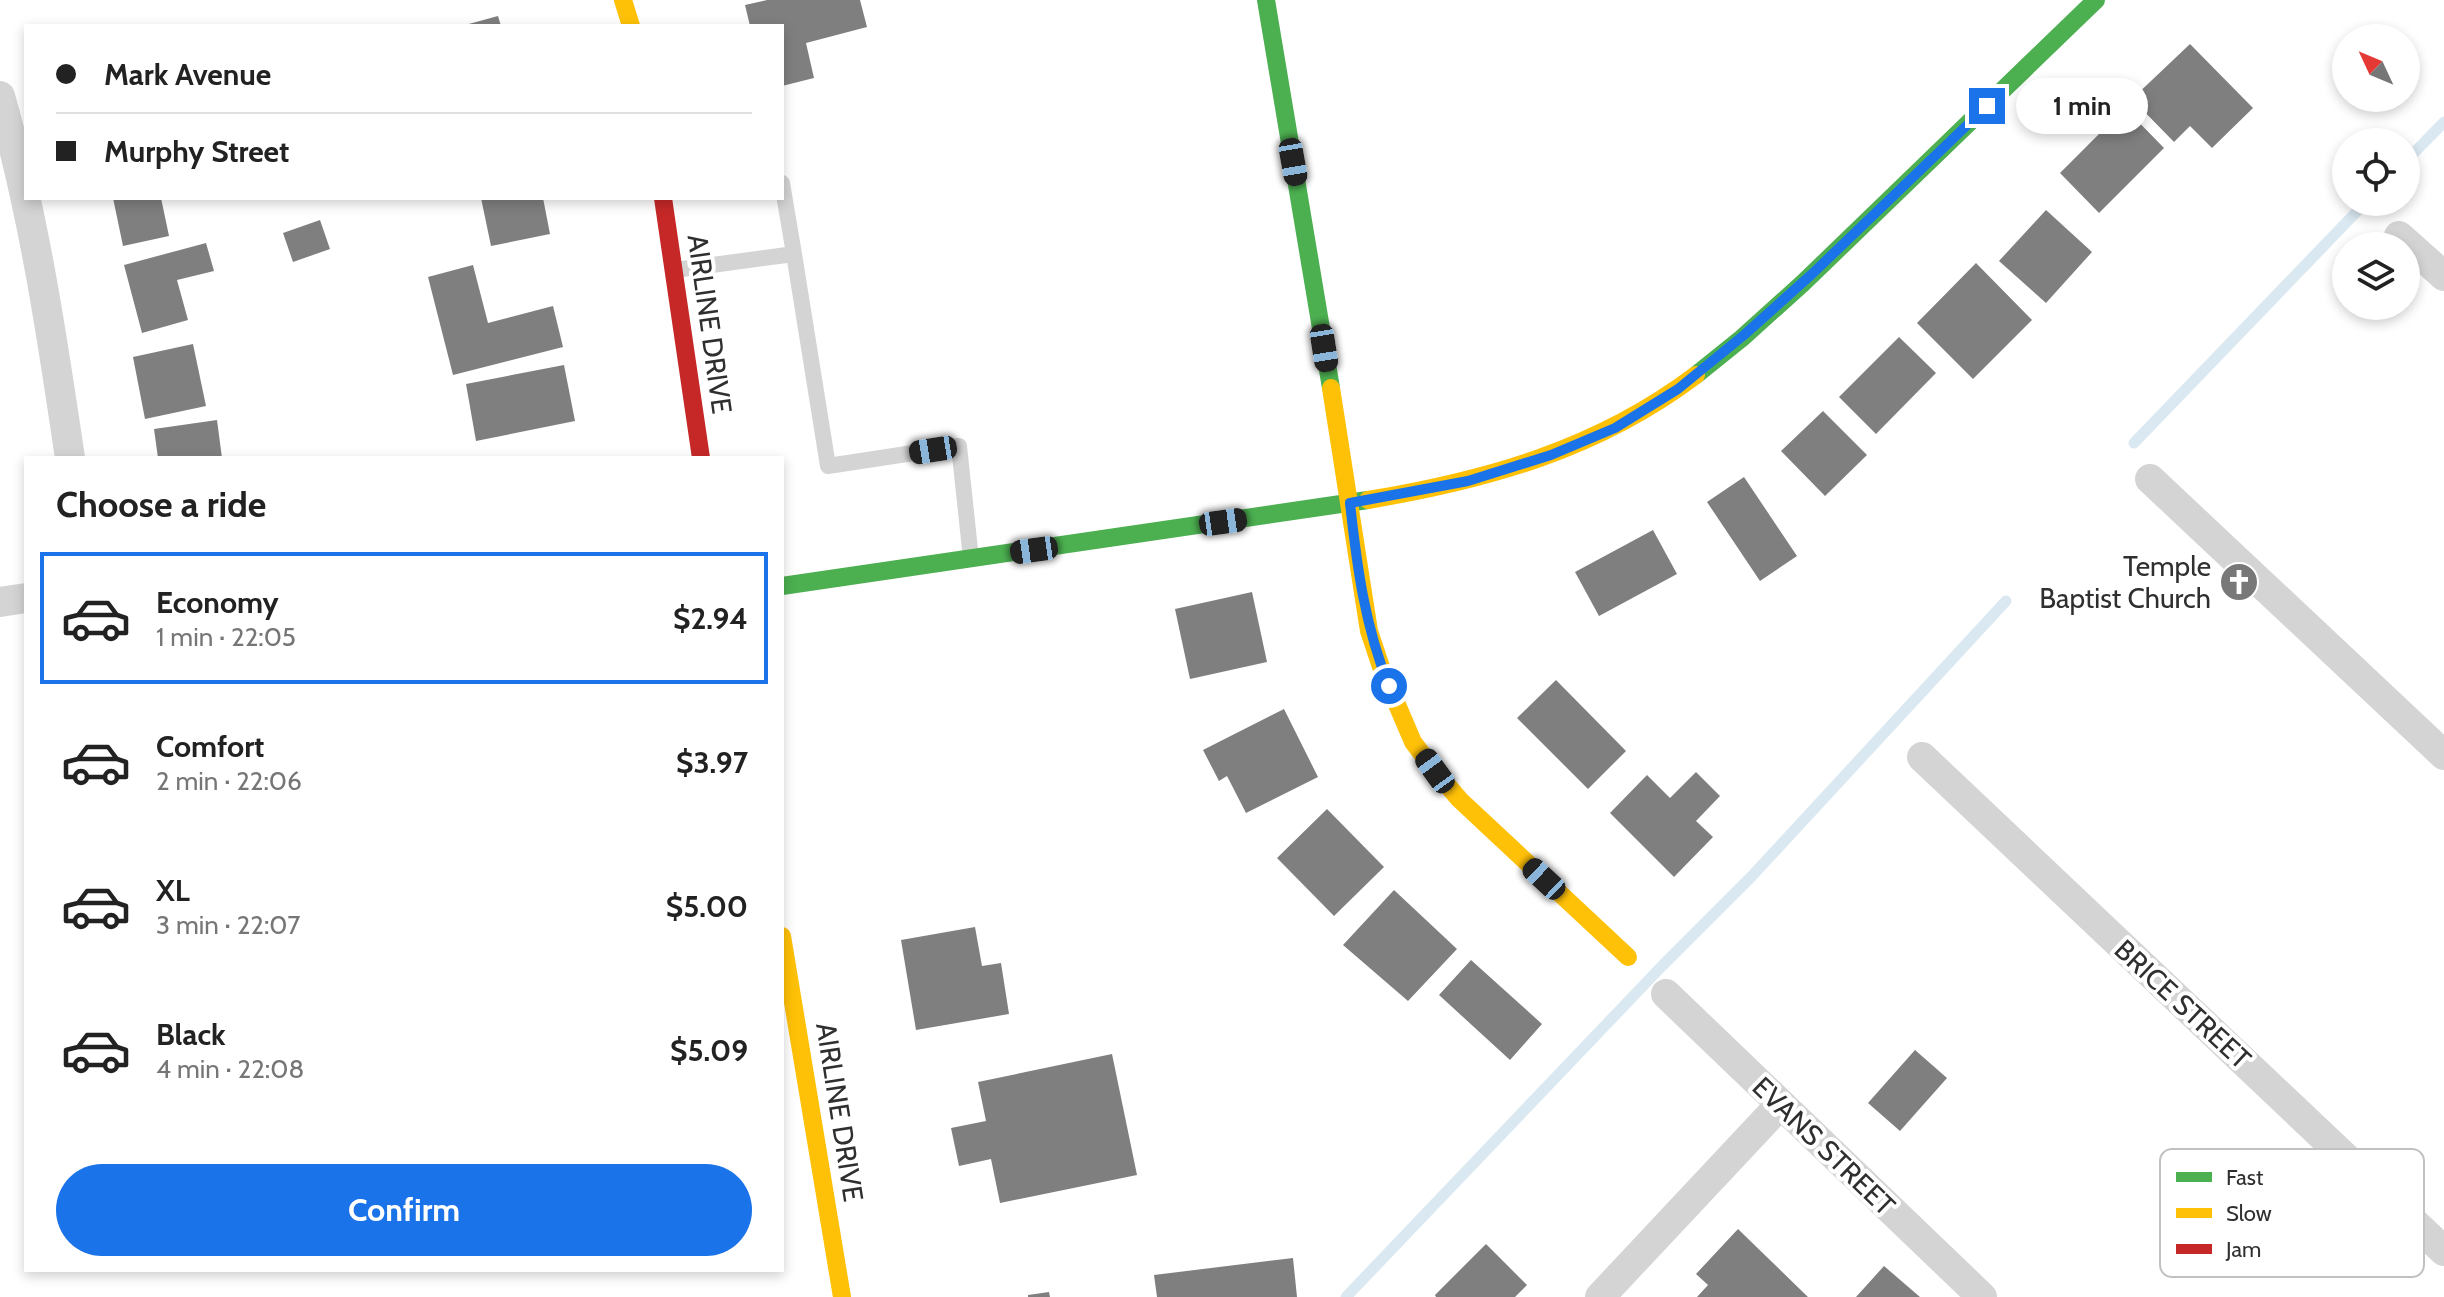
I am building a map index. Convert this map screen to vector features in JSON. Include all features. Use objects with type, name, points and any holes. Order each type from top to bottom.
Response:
[{"type":"street","points":[[623,0],[630,24]]},
{"type":"street","points":[[1266,0],[1350,503],[1361,590],[1369,631],[1391,693],[1413,742],[1460,800],[1628,957]]},
{"type":"street","points":[[784,586],[1350,503],[1468,481],[1551,455],[1615,428],[1678,389],[1744,335],[1812,274],[2096,0]]},
{"type":"street","points":[[0,96],[24,193]]},
{"type":"street","points":[[26,200],[47,302],[70,456]]},
{"type":"street","name":"AIRLINE DRIVE","points":[[663,200],[701,456]]},
{"type":"street","points":[[2420,255],[2444,276]]},
{"type":"street","points":[[2150,479],[2444,755]]},
{"type":"street","points":[[0,602],[24,598]]},
{"type":"street","name":"BRICE STREET","points":[[1922,757],[2336,1149]]},
{"type":"street","name":"AIRLINE DRIVE","points":[[784,948],[842,1297]]},
{"type":"street","name":"EVANS STREET","points":[[1666,994],[1982,1297]]},
{"type":"street","points":[[1600,1297],[1780,1105]]},
{"type":"street","name":"BRICE STREET","points":[[2424,1232],[2444,1251]]},
{"type":"lane","points":[[784,195],[828,466],[959,446],[971,559]]},
{"type":"lane","points":[[674,270],[794,254]]},
{"type":"building","points":[[767,0],[860,0],[867,27],[806,43],[814,78],[784,86],[784,24],[750,24],[745,5]]},
{"type":"building","points":[[498,16],[500,24],[469,24]]},
{"type":"building","points":[[2190,44],[2253,108],[2212,148],[2190,126],[2174,142],[2132,99]]},
{"type":"building","points":[[2125,108],[2164,148],[2099,213],[2060,173]]},
{"type":"building","points":[[113,200],[161,200],[169,236],[123,246]]},
{"type":"building","points":[[481,200],[543,200],[550,234],[491,246]]},
{"type":"building","points":[[2046,210],[2092,252],[2046,303],[1999,261]]},
{"type":"building","points":[[320,220],[330,249],[293,262],[283,233]]},
{"type":"building","points":[[206,243],[214,271],[177,280],[188,320],[142,333],[124,265]]},
{"type":"building","points":[[1976,263],[2032,320],[1973,379],[1917,323]]},
{"type":"building","points":[[473,265],[488,323],[553,306],[563,347],[453,375],[428,277]]},
{"type":"building","points":[[1899,337],[1936,373],[1876,434],[1839,397]]},
{"type":"building","points":[[193,344],[206,406],[145,419],[133,357]]},
{"type":"building","points":[[564,365],[575,421],[476,441],[466,384]]},
{"type":"building","points":[[1823,411],[1867,455],[1825,496],[1781,451]]},
{"type":"building","points":[[217,420],[222,456],[158,456],[154,429]]},
{"type":"building","points":[[1744,477],[1797,556],[1760,581],[1707,502]]},
{"type":"building","points":[[1653,530],[1677,574],[1599,616],[1575,572]]},
{"type":"building","points":[[1252,592],[1267,662],[1190,679],[1175,609]]},
{"type":"building","points":[[1556,680],[1626,751],[1588,789],[1517,718]]},
{"type":"building","points":[[1284,709],[1318,777],[1246,813],[1227,776],[1219,781],[1203,750]]},
{"type":"building","points":[[1696,772],[1720,796],[1696,821],[1713,837],[1674,877],[1610,813],[1647,775],[1670,798]]},
{"type":"building","points":[[1327,809],[1384,867],[1334,916],[1277,858]]},
{"type":"building","points":[[1394,890],[1457,949],[1408,1001],[1343,945]]},
{"type":"building","points":[[975,927],[982,966],[1001,963],[1009,1014],[916,1030],[901,940]]},
{"type":"building","points":[[1471,960],[1542,1024],[1510,1060],[1439,995]]},
{"type":"building","points":[[1915,1050],[1947,1078],[1900,1131],[1868,1103]]},
{"type":"building","points":[[1112,1054],[1137,1175],[1000,1203],[991,1159],[959,1166],[951,1128],[986,1121],[978,1082]]},
{"type":"building","points":[[1738,1229],[1808,1297],[1697,1297],[1708,1285],[1696,1274]]},
{"type":"building","points":[[1486,1244],[1527,1285],[1515,1297],[1436,1297],[1435,1295]]},
{"type":"building","points":[[1293,1258],[1297,1297],[1157,1297],[1154,1275]]},
{"type":"building","points":[[1884,1266],[1920,1297],[1856,1297]]},
{"type":"building","points":[[1049,1292],[1050,1297],[1028,1297],[1028,1295]]},
{"type":"waterway","points":[[2420,147],[2444,122]]},
{"type":"waterway","points":[[2134,443],[2353,216]]},
{"type":"waterway","points":[[1346,1297],[1752,876],[2006,601]]},
{"type":"traffic: fast","points":[[1266,0],[1331,388]]},
{"type":"traffic: fast","points":[[1696,375],[1803,283],[2096,0]]},
{"type":"traffic: fast","points":[[784,586],[1368,500]]},
{"type":"traffic: slow","points":[[623,0],[630,24]]},
{"type":"traffic: slow","points":[[1368,500],[1456,482],[1540,458],[1620,423],[1696,375]]},
{"type":"traffic: slow","points":[[1331,388],[1369,631],[1413,742],[1460,800],[1628,957]]},
{"type":"traffic: slow","points":[[784,948],[842,1297]]},
{"type":"traffic: jam","points":[[663,200],[701,456]]},
{"type":"place","name":"Temple Baptist Church","points":[[2239,582]]},
{"type":"route","points":[[1389,686],[1369,631],[1350,503],[1468,481],[1551,455],[1615,428],[1678,389],[1812,274],[1987,106]]}]
